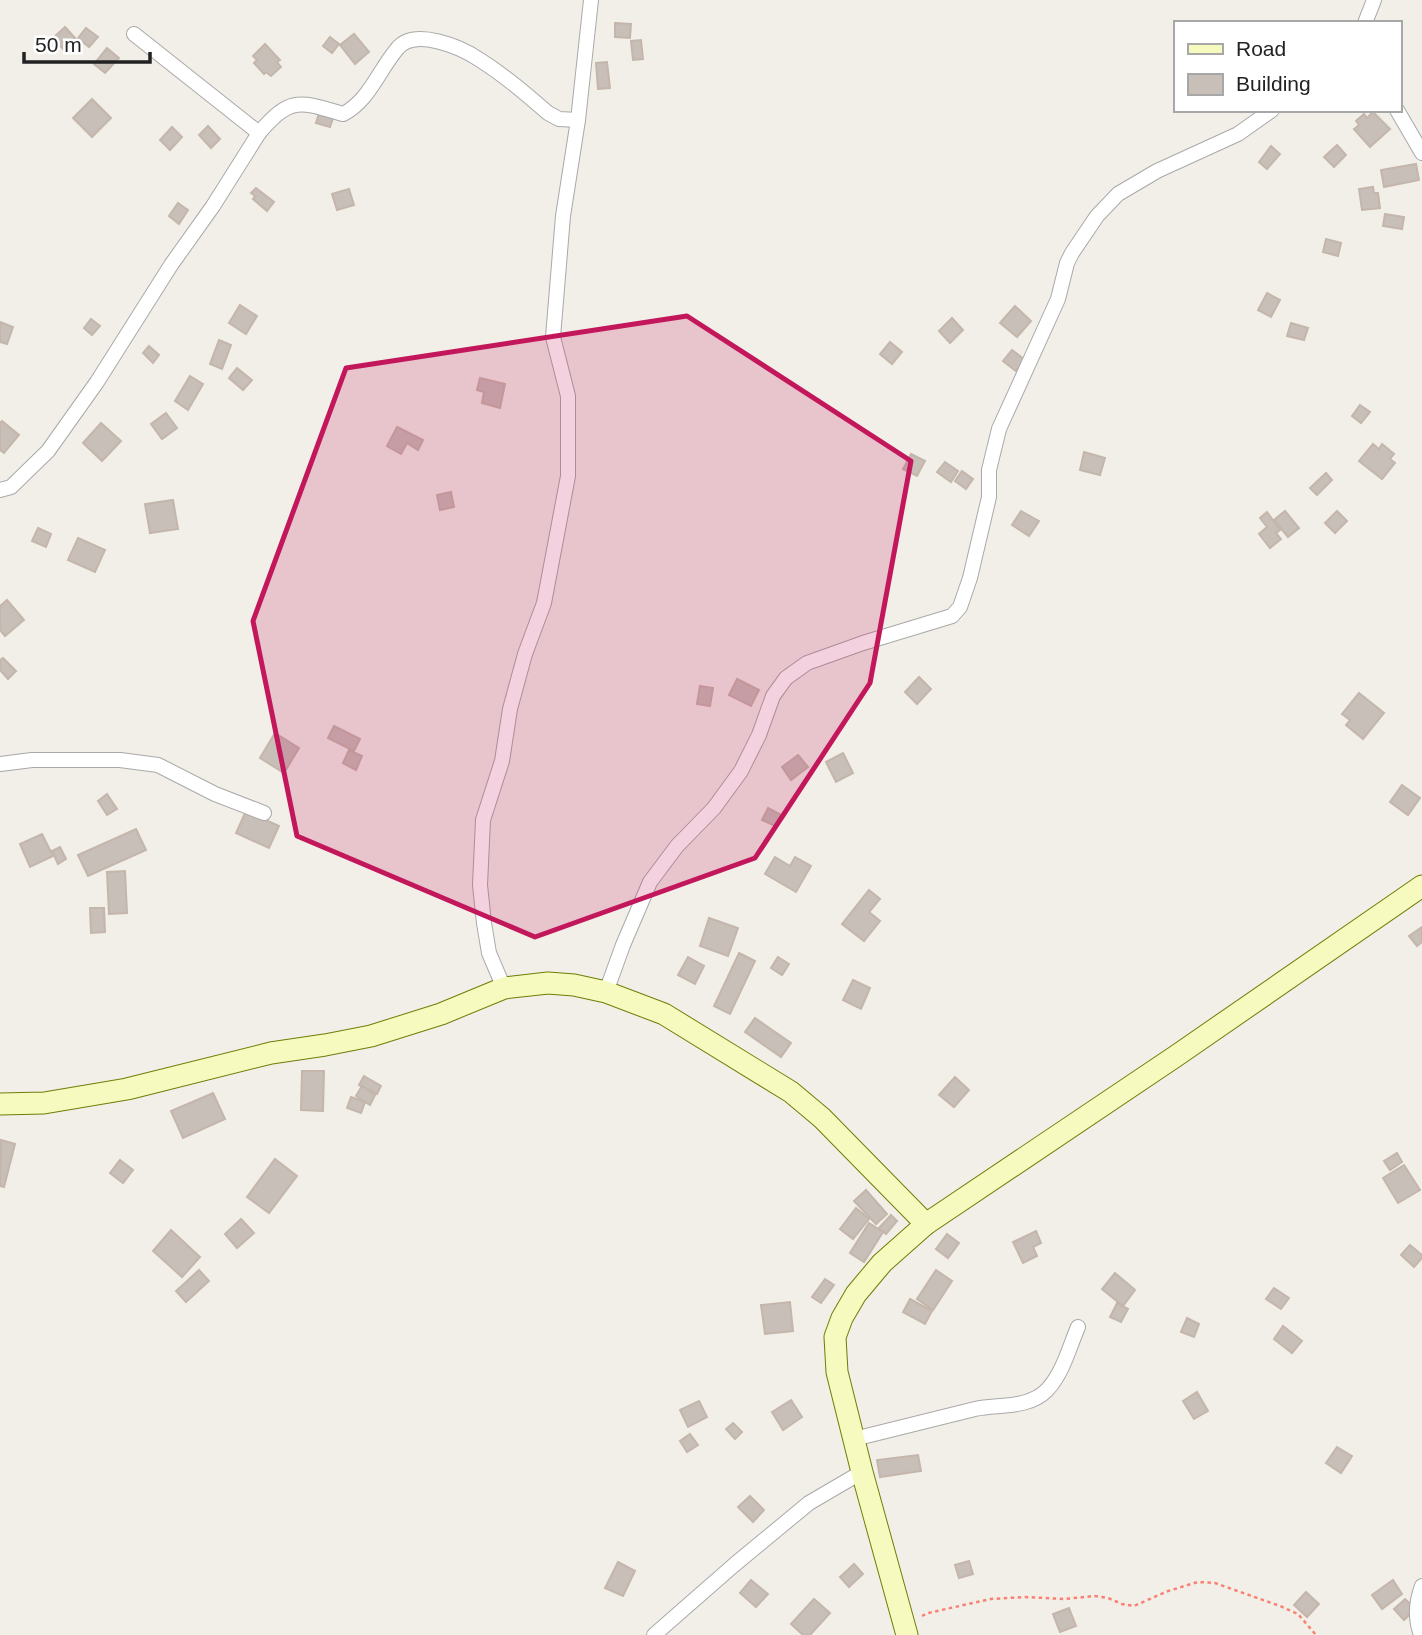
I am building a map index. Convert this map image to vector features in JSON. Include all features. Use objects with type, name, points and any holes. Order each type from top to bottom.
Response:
[{"type":"street","points":[[505,989],[489,953],[484,923],[480,885],[483,820],[502,761],[510,709],[524,654],[544,603],[568,476],[568,396],[553,337],[563,216],[578,120],[591,0]]},
{"type":"street","points":[[1366,21],[1374,0]]},
{"type":"street","points":[[134,34],[259,132]]},
{"type":"street","points":[[0,490],[11,487],[48,451],[97,382],[259,132],[285,107],[295,104],[343,114],[360,103],[399,45],[410,39],[429,39],[478,58],[559,119],[578,120]]},
{"type":"street","points":[[607,992],[623,945],[650,882],[677,846],[714,808],[741,771],[759,735],[773,696],[786,678],[807,663],[952,616],[960,607],[970,579],[989,497],[989,470],[999,429],[1058,299],[1067,263],[1097,216],[1118,194],[1133,184],[1238,135],[1269,112]]},
{"type":"street","points":[[1397,112],[1422,153]]},
{"type":"street","points":[[0,764],[32,761],[120,761],[158,765],[264,813]]},
{"type":"street","points":[[905,1631],[837,1372],[835,1337],[856,1294],[882,1263],[926,1224],[1422,886]]},
{"type":"street","points":[[0,1104],[44,1103],[127,1089],[271,1053],[371,1036],[505,989],[548,983],[574,985],[607,992],[664,1014],[791,1092],[822,1118],[926,1224]]},
{"type":"street","points":[[854,1439],[980,1408],[1007,1406],[1032,1400],[1046,1391],[1059,1373],[1078,1327]]},
{"type":"street","points":[[654,1635],[810,1503],[862,1472]]},
{"type":"street","points":[[1421,1635],[1416,1622],[1422,1586]]},
{"type":"path","points":[[905,1631],[928,1613],[991,1599],[1065,1599],[1094,1596],[1134,1606],[1168,1591],[1198,1583],[1215,1583],[1298,1614],[1316,1635]]},
{"type":"highlighted area","points":[[687,316],[911,461],[870,683],[755,858],[535,937],[297,836],[253,621],[346,368]]},
{"type":"building","points":[[615,23],[631,24],[630,38],[615,37]]},
{"type":"building","points":[[65,27],[76,39],[64,50],[53,38]]},
{"type":"building","points":[[86,28],[98,37],[89,47],[78,38]]},
{"type":"building","points":[[354,34],[369,52],[355,64],[340,45]]},
{"type":"building","points":[[330,37],[339,44],[332,53],[323,46]]},
{"type":"building","points":[[641,40],[643,59],[633,60],[631,41]]},
{"type":"building","points":[[265,44],[280,60],[277,62],[281,67],[271,76],[266,72],[264,74],[254,63],[257,60],[253,56]]},
{"type":"building","points":[[107,48],[119,58],[105,73],[94,64]]},
{"type":"building","points":[[607,62],[610,88],[598,89],[596,63]]},
{"type":"building","points":[[92,99],[111,118],[92,137],[73,118]]},
{"type":"building","points":[[1373,112],[1390,129],[1370,147],[1354,129],[1359,125],[1356,121],[1364,114],[1367,118]]},
{"type":"building","points":[[319,113],[333,118],[330,127],[316,123]]},
{"type":"building","points":[[208,126],[220,139],[211,148],[199,135]]},
{"type":"building","points":[[172,127],[182,137],[170,150],[160,140]]},
{"type":"building","points":[[1337,145],[1346,155],[1334,167],[1324,157]]},
{"type":"building","points":[[1271,146],[1280,154],[1267,169],[1259,162]]},
{"type":"building","points":[[1416,164],[1419,180],[1384,187],[1381,170]]},
{"type":"building","points":[[1373,187],[1374,193],[1378,193],[1380,208],[1362,210],[1359,189]]},
{"type":"building","points":[[256,188],[274,202],[267,211],[253,199],[255,196],[251,193]]},
{"type":"building","points":[[349,189],[354,205],[337,210],[332,194]]},
{"type":"building","points":[[178,203],[188,210],[179,224],[169,216]]},
{"type":"building","points":[[1385,214],[1404,217],[1402,229],[1383,226]]},
{"type":"building","points":[[1326,239],[1341,243],[1338,256],[1323,252]]},
{"type":"building","points":[[1267,293],[1280,300],[1271,317],[1258,310]]},
{"type":"building","points":[[240,305],[257,316],[246,334],[229,323]]},
{"type":"building","points":[[1015,306],[1031,321],[1017,337],[1000,323]]},
{"type":"building","points":[[952,318],[963,330],[950,343],[939,331]]},
{"type":"building","points":[[91,319],[100,326],[92,335],[84,328]]},
{"type":"building","points":[[0,322],[13,327],[7,344],[0,342]]},
{"type":"building","points":[[1291,323],[1308,328],[1304,340],[1287,336]]},
{"type":"building","points":[[219,340],[231,345],[222,369],[210,364]]},
{"type":"building","points":[[890,342],[902,352],[892,364],[880,354]]},
{"type":"building","points":[[149,346],[159,355],[153,363],[143,353]]},
{"type":"building","points":[[1012,350],[1025,360],[1016,371],[1003,361]]},
{"type":"building","points":[[237,368],[252,380],[243,390],[229,378]]},
{"type":"building","points":[[190,376],[203,384],[188,410],[175,401]]},
{"type":"building","points":[[480,378],[505,384],[500,408],[482,403],[484,392],[477,390]]},
{"type":"building","points":[[1360,405],[1370,412],[1361,423],[1352,416]]},
{"type":"building","points":[[166,413],[177,428],[162,439],[151,424]]},
{"type":"building","points":[[2,421],[19,435],[4,453],[0,450]]},
{"type":"building","points":[[101,423],[121,441],[102,461],[83,443]]},
{"type":"building","points":[[397,427],[423,440],[418,450],[407,443],[401,454],[387,446]]},
{"type":"building","points":[[1373,444],[1379,449],[1382,444],[1394,454],[1390,459],[1395,463],[1382,479],[1359,461]]},
{"type":"building","points":[[1084,452],[1105,458],[1100,475],[1080,470]]},
{"type":"building","points":[[911,454],[925,461],[917,476],[903,469]]},
{"type":"building","points":[[945,462],[958,471],[951,482],[937,472]]},
{"type":"building","points":[[962,471],[973,479],[966,489],[955,481]]},
{"type":"building","points":[[1326,473],[1332,480],[1317,495],[1310,488]]},
{"type":"building","points":[[451,492],[454,507],[440,510],[437,495]]},
{"type":"building","points":[[173,500],[178,529],[150,533],[145,504]]},
{"type":"building","points":[[1021,511],[1039,521],[1029,536],[1012,525]]},
{"type":"building","points":[[1285,511],[1299,528],[1288,537],[1274,520]]},
{"type":"building","points":[[1337,511],[1347,521],[1335,533],[1325,523]]},
{"type":"building","points":[[1267,512],[1280,530],[1276,533],[1281,539],[1270,548],[1259,534],[1267,527],[1260,518]]},
{"type":"building","points":[[38,528],[51,534],[46,547],[32,541]]},
{"type":"building","points":[[78,538],[105,550],[95,572],[68,560]]},
{"type":"building","points":[[7,600],[24,620],[5,636],[0,630],[0,606]]},
{"type":"building","points":[[3,658],[16,671],[8,679],[0,670],[0,660]]},
{"type":"building","points":[[919,677],[931,689],[917,704],[905,692]]},
{"type":"building","points":[[737,679],[759,690],[751,706],[729,695]]},
{"type":"building","points":[[700,686],[713,688],[710,706],[697,704]]},
{"type":"building","points":[[1359,693],[1384,713],[1363,739],[1346,725],[1350,720],[1342,714]]},
{"type":"building","points":[[334,726],[360,739],[354,751],[328,738]]},
{"type":"building","points":[[275,733],[299,748],[284,773],[260,758]]},
{"type":"building","points":[[349,750],[362,756],[356,770],[343,763]]},
{"type":"building","points":[[843,753],[853,773],[836,782],[826,762]]},
{"type":"building","points":[[798,755],[808,767],[791,780],[782,767]]},
{"type":"building","points":[[1402,785],[1420,798],[1408,815],[1390,802]]},
{"type":"building","points":[[107,794],[117,809],[107,815],[98,801]]},
{"type":"building","points":[[768,808],[783,816],[777,827],[762,820]]},
{"type":"building","points":[[246,811],[279,826],[269,848],[236,833]]},
{"type":"building","points":[[136,829],[146,850],[88,876],[78,855]]},
{"type":"building","points":[[42,834],[53,856],[30,867],[20,844]]},
{"type":"building","points":[[60,847],[66,859],[58,864],[52,851]]},
{"type":"building","points":[[775,857],[790,866],[795,857],[811,866],[796,892],[765,874]]},
{"type":"building","points":[[125,871],[127,913],[109,914],[107,872]]},
{"type":"building","points":[[869,890],[880,899],[869,912],[880,921],[864,941],[842,924]]},
{"type":"building","points":[[90,908],[104,908],[105,932],[91,933]]},
{"type":"building","points":[[709,918],[738,928],[728,956],[700,946]]},
{"type":"building","points":[[1422,927],[1422,942],[1417,946],[1409,936]]},
{"type":"building","points":[[739,953],[755,961],[730,1014],[714,1006]]},
{"type":"building","points":[[688,957],[704,966],[695,984],[678,975]]},
{"type":"building","points":[[778,957],[789,964],[782,975],[771,968]]},
{"type":"building","points":[[853,980],[870,988],[861,1009],[843,1000]]},
{"type":"building","points":[[755,1018],[791,1043],[781,1057],[745,1032]]},
{"type":"building","points":[[302,1071],[324,1071],[323,1111],[301,1110]]},
{"type":"building","points":[[364,1076],[381,1086],[377,1094],[359,1085]]},
{"type":"building","points":[[955,1077],[969,1090],[954,1107],[939,1095]]},
{"type":"building","points":[[362,1086],[375,1095],[370,1105],[356,1096]]},
{"type":"building","points":[[213,1093],[225,1119],[183,1138],[171,1111]]},
{"type":"building","points":[[351,1097],[365,1102],[361,1113],[347,1108]]},
{"type":"building","points":[[1,1140],[15,1144],[4,1187],[0,1186]]},
{"type":"building","points":[[1397,1153],[1402,1162],[1390,1170],[1384,1161]]},
{"type":"building","points":[[275,1159],[297,1176],[269,1213],[247,1197]]},
{"type":"building","points":[[120,1160],[133,1170],[123,1183],[110,1173]]},
{"type":"building","points":[[1404,1165],[1420,1190],[1398,1203],[1383,1178]]},
{"type":"building","points":[[866,1190],[887,1214],[876,1224],[854,1201]]},
{"type":"building","points":[[856,1208],[869,1219],[853,1239],[840,1229]]},
{"type":"building","points":[[891,1215],[897,1221],[886,1234],[879,1228]]},
{"type":"building","points":[[241,1219],[254,1233],[237,1248],[225,1234]]},
{"type":"building","points":[[869,1223],[883,1232],[864,1262],[850,1253]]},
{"type":"building","points":[[171,1230],[200,1257],[182,1277],[153,1251]]},
{"type":"building","points":[[1036,1231],[1041,1243],[1033,1247],[1037,1256],[1023,1263],[1013,1242]]},
{"type":"building","points":[[947,1234],[959,1243],[948,1258],[936,1249]]},
{"type":"building","points":[[1410,1245],[1422,1255],[1414,1267],[1401,1255]]},
{"type":"building","points":[[199,1270],[209,1281],[186,1302],[176,1291]]},
{"type":"building","points":[[936,1270],[952,1281],[933,1310],[917,1299]]},
{"type":"building","points":[[1115,1273],[1135,1290],[1123,1306],[1102,1289]]},
{"type":"building","points":[[825,1279],[834,1285],[821,1303],[812,1297]]},
{"type":"building","points":[[1274,1288],[1289,1298],[1281,1309],[1266,1299]]},
{"type":"building","points":[[910,1299],[932,1311],[925,1324],[903,1312]]},
{"type":"building","points":[[790,1302],[793,1331],[765,1334],[761,1305]]},
{"type":"building","points":[[1117,1303],[1128,1309],[1121,1322],[1110,1317]]},
{"type":"building","points":[[1187,1318],[1199,1324],[1194,1337],[1181,1332]]},
{"type":"building","points":[[1283,1326],[1302,1341],[1292,1353],[1274,1339]]},
{"type":"building","points":[[1197,1392],[1208,1411],[1194,1419],[1183,1401]]},
{"type":"building","points":[[791,1400],[802,1417],[783,1430],[772,1412]]},
{"type":"building","points":[[699,1401],[707,1417],[688,1427],[680,1410]]},
{"type":"building","points":[[733,1423],[742,1432],[735,1439],[726,1429]]},
{"type":"building","points":[[690,1434],[698,1445],[687,1452],[680,1441]]},
{"type":"building","points":[[1337,1447],[1352,1456],[1341,1473],[1326,1463]]},
{"type":"building","points":[[918,1455],[921,1471],[880,1477],[877,1460]]},
{"type":"building","points":[[750,1496],[764,1510],[753,1522],[738,1507]]},
{"type":"building","points":[[969,1561],[973,1574],[959,1578],[955,1565]]},
{"type":"building","points":[[618,1562],[635,1571],[623,1596],[605,1588]]},
{"type":"building","points":[[854,1564],[863,1574],[849,1587],[840,1577]]},
{"type":"building","points":[[751,1580],[768,1594],[756,1607],[740,1593]]},
{"type":"building","points":[[1393,1580],[1402,1594],[1382,1609],[1372,1595]]},
{"type":"building","points":[[1306,1592],[1319,1604],[1307,1617],[1294,1605]]},
{"type":"building","points":[[814,1599],[830,1613],[810,1635],[803,1635],[791,1624]]},
{"type":"building","points":[[1405,1599],[1416,1609],[1404,1620],[1394,1609]]},
{"type":"building","points":[[1069,1608],[1076,1626],[1060,1632],[1053,1614]]}]
